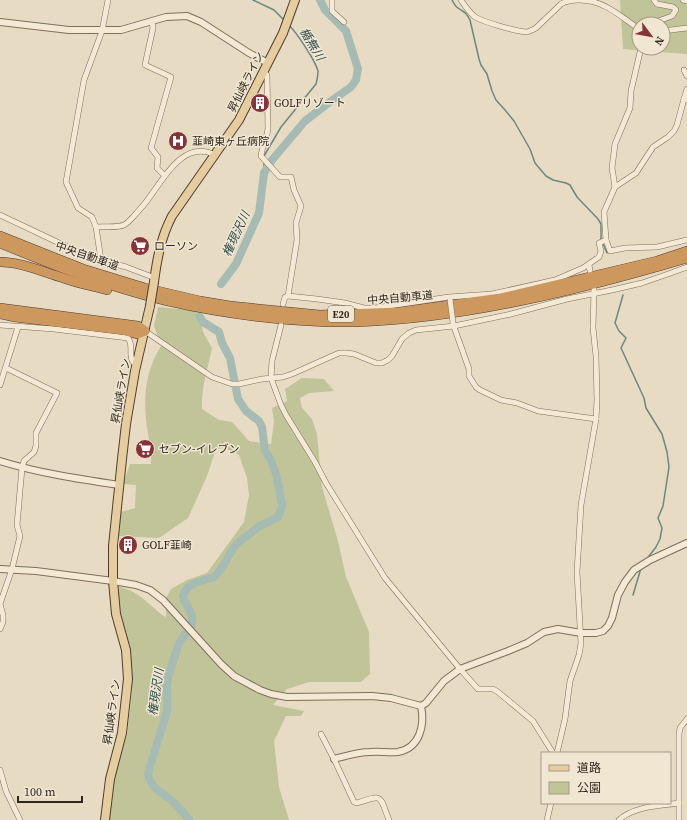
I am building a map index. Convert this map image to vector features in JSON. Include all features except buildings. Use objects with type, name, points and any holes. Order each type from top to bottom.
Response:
[{"type":"highway","points":[[0,229],[128,283]]},
{"type":"highway","name":"中央自動車道","points":[[0,236],[76,266],[128,283],[200,301],[230,306],[320,315],[371,314],[501,298],[650,263],[687,251]]},
{"type":"highway","name":"中央自動車道","points":[[0,243],[80,276],[168,301],[229,313],[290,320],[350,322],[442,314],[519,301],[644,271],[687,258]]},
{"type":"highway","points":[[0,262],[8,262],[75,282],[126,294],[168,301]]},
{"type":"highway","points":[[0,308],[85,322],[137,334],[145,331]]},
{"type":"highway","points":[[0,313],[15,317],[85,322]]},
{"type":"highway","points":[[0,318],[85,322]]},
{"type":"main road","name":"昇仙峡ライン","points":[[105,820],[110,780],[122,733],[128,679],[126,650],[116,614],[113,581],[113,546],[126,424],[162,239],[172,216],[239,120],[283,33],[295,0]]},
{"type":"street","points":[[101,260],[96,227],[92,217],[78,208],[66,182],[84,80],[102,31],[108,0]]},
{"type":"street","points":[[332,0],[332,11],[344,22]]},
{"type":"street","points":[[461,0],[470,13],[476,17],[484,21],[520,31],[531,31],[561,4],[565,1],[572,0],[592,2],[608,7],[631,23]]},
{"type":"street","points":[[654,0],[657,4],[674,7],[676,10],[671,16]]},
{"type":"street","points":[[683,0],[687,1]]},
{"type":"street","points":[[0,22],[69,30],[102,31],[120,30],[166,18],[187,16],[201,22],[268,63]]},
{"type":"street","points":[[152,22],[153,28],[145,65],[170,77],[151,148],[158,158],[157,168],[164,175]]},
{"type":"street","points":[[671,30],[687,28]]},
{"type":"street","points":[[615,187],[612,168],[615,144],[630,108],[630,91],[639,56]]},
{"type":"street","points":[[684,70],[687,76]]},
{"type":"street","points":[[264,72],[266,75],[268,137],[261,156],[280,177],[291,177],[294,190],[301,206],[296,223],[298,240],[288,296],[285,297],[283,304]]},
{"type":"street","points":[[687,89],[686,99],[678,125],[668,137],[653,147],[636,173],[615,187],[604,212],[606,240],[610,251],[625,248],[657,247],[687,240]]},
{"type":"street","points":[[96,227],[123,226],[129,222],[149,199],[164,175],[176,163],[192,153],[203,151],[215,155]]},
{"type":"street","points":[[0,215],[46,237],[101,260],[126,267],[155,280]]},
{"type":"street","points":[[288,296],[345,303],[364,308],[375,308],[492,294],[555,280],[589,265],[599,257],[601,251],[600,243],[606,240]]},
{"type":"street","points":[[589,265],[590,272]]},
{"type":"street","points":[[145,331],[212,377],[232,384],[239,384],[292,374],[339,353],[354,354],[376,363],[382,363],[392,356],[402,339],[409,333],[423,329],[511,314],[594,291],[612,290],[642,283],[687,267]]},
{"type":"street","points":[[557,752],[565,719],[570,681],[579,655],[581,643],[577,572],[581,505],[596,418],[597,400],[594,291]]},
{"type":"street","points":[[450,298],[453,325],[469,369],[469,376],[476,387],[501,400],[517,403],[538,411],[596,418]]},
{"type":"street","points":[[0,325],[54,329],[128,338],[131,344],[131,358],[133,362],[137,362]]},
{"type":"street","points":[[281,325],[272,361],[271,378],[281,405],[326,483],[385,578],[460,669],[478,688],[493,689],[533,721],[552,752]]},
{"type":"street","points":[[0,385],[18,327]]},
{"type":"street","points":[[0,629],[3,622],[3,615],[0,604],[12,569],[20,536],[17,525],[22,468],[24,461],[34,452],[36,446],[36,433],[57,393],[6,368]]},
{"type":"street","points":[[0,461],[22,468],[119,485]]},
{"type":"street","points":[[0,569],[36,570],[113,581],[136,585],[157,594],[221,664],[234,676],[271,694],[287,697],[372,696],[391,698],[421,706],[426,703],[444,681],[460,669],[508,651],[550,630],[558,629],[596,633],[603,631],[608,626],[612,618],[618,595],[634,570],[650,560],[687,543]]},
{"type":"street","points":[[334,759],[351,754],[368,752],[400,752],[408,748],[417,741],[420,736],[423,714],[421,706]]},
{"type":"street","points":[[679,820],[679,734],[680,728],[687,719]]},
{"type":"street","points":[[321,734],[354,802],[357,803],[378,797],[381,800],[389,820]]},
{"type":"street","points":[[0,770],[6,791],[20,820]]},
{"type":"street","points":[[619,820],[624,816],[642,809],[679,803]]},
{"type":"street","points":[[547,820],[551,804]]},
{"type":"green space","points":[[620,0],[687,0],[687,54],[671,53],[671,16],[631,16],[631,50],[623,49]]},
{"type":"green space","points":[[158,307],[200,311],[203,332],[212,348],[204,386],[202,409],[219,420],[232,422],[249,441],[271,444],[274,421],[272,408],[287,401],[285,389],[302,378],[324,379],[334,391],[309,393],[300,398],[302,408],[312,419],[317,434],[322,487],[338,541],[346,577],[369,632],[370,674],[361,682],[309,682],[287,689],[273,705],[304,711],[301,716],[286,716],[274,741],[279,787],[289,820],[106,820],[108,777],[127,736],[132,690],[117,586],[137,594],[159,613],[166,617],[166,598],[171,589],[187,580],[207,573],[244,522],[249,495],[247,478],[239,455],[225,448],[216,449],[207,476],[188,518],[159,538],[117,536],[121,512],[135,508],[136,485],[123,484],[130,464],[151,464],[151,450],[147,427],[145,395],[148,375],[161,346],[154,326]]},
{"type":"waterway","name":"楯無川","points":[[253,0],[274,10],[284,20]]},
{"type":"waterway","name":"権現沢川","points":[[221,284],[236,264],[259,213],[264,173],[272,160],[305,121],[351,87],[356,80],[358,69],[346,31],[325,10],[320,0]]},
{"type":"waterway","points":[[452,0],[470,20],[479,59],[487,74],[496,100],[514,121],[530,149],[535,163],[540,169],[546,176],[553,180],[570,185],[577,197],[598,219],[601,224],[601,239],[607,253]]},
{"type":"waterway","name":"楯無川","points":[[264,156],[281,127],[316,84],[318,71],[313,60],[301,40],[288,24]]},
{"type":"waterway","name":"楯無川","points":[[264,162],[264,173]]},
{"type":"waterway","points":[[623,295],[615,323],[619,331],[626,338],[621,348],[644,398],[646,408],[662,434],[669,467],[663,506],[658,518],[662,528],[660,539],[646,560]]},
{"type":"waterway","name":"権現沢川","points":[[189,820],[170,799],[153,785],[148,773],[167,711],[167,684],[169,674],[179,643],[191,626],[192,622],[192,615],[183,595],[188,587],[214,577],[221,569],[234,547],[260,526],[278,517],[282,505],[277,477],[271,460],[265,451],[262,427],[259,421],[246,411],[238,399],[230,358],[222,343],[219,332],[203,322],[200,317]]},
{"type":"waterway","points":[[633,595],[641,568]]},
{"type":"place","name":"GOLFリゾート","points":[[260,103]]},
{"type":"place","name":"韮崎東ヶ丘病院","points":[[178,141]]},
{"type":"place","name":"ローソン","points":[[140,246]]},
{"type":"place","name":"セブン-イレブン","points":[[145,449]]},
{"type":"place","name":"GOLF韮崎","points":[[128,545]]}]
